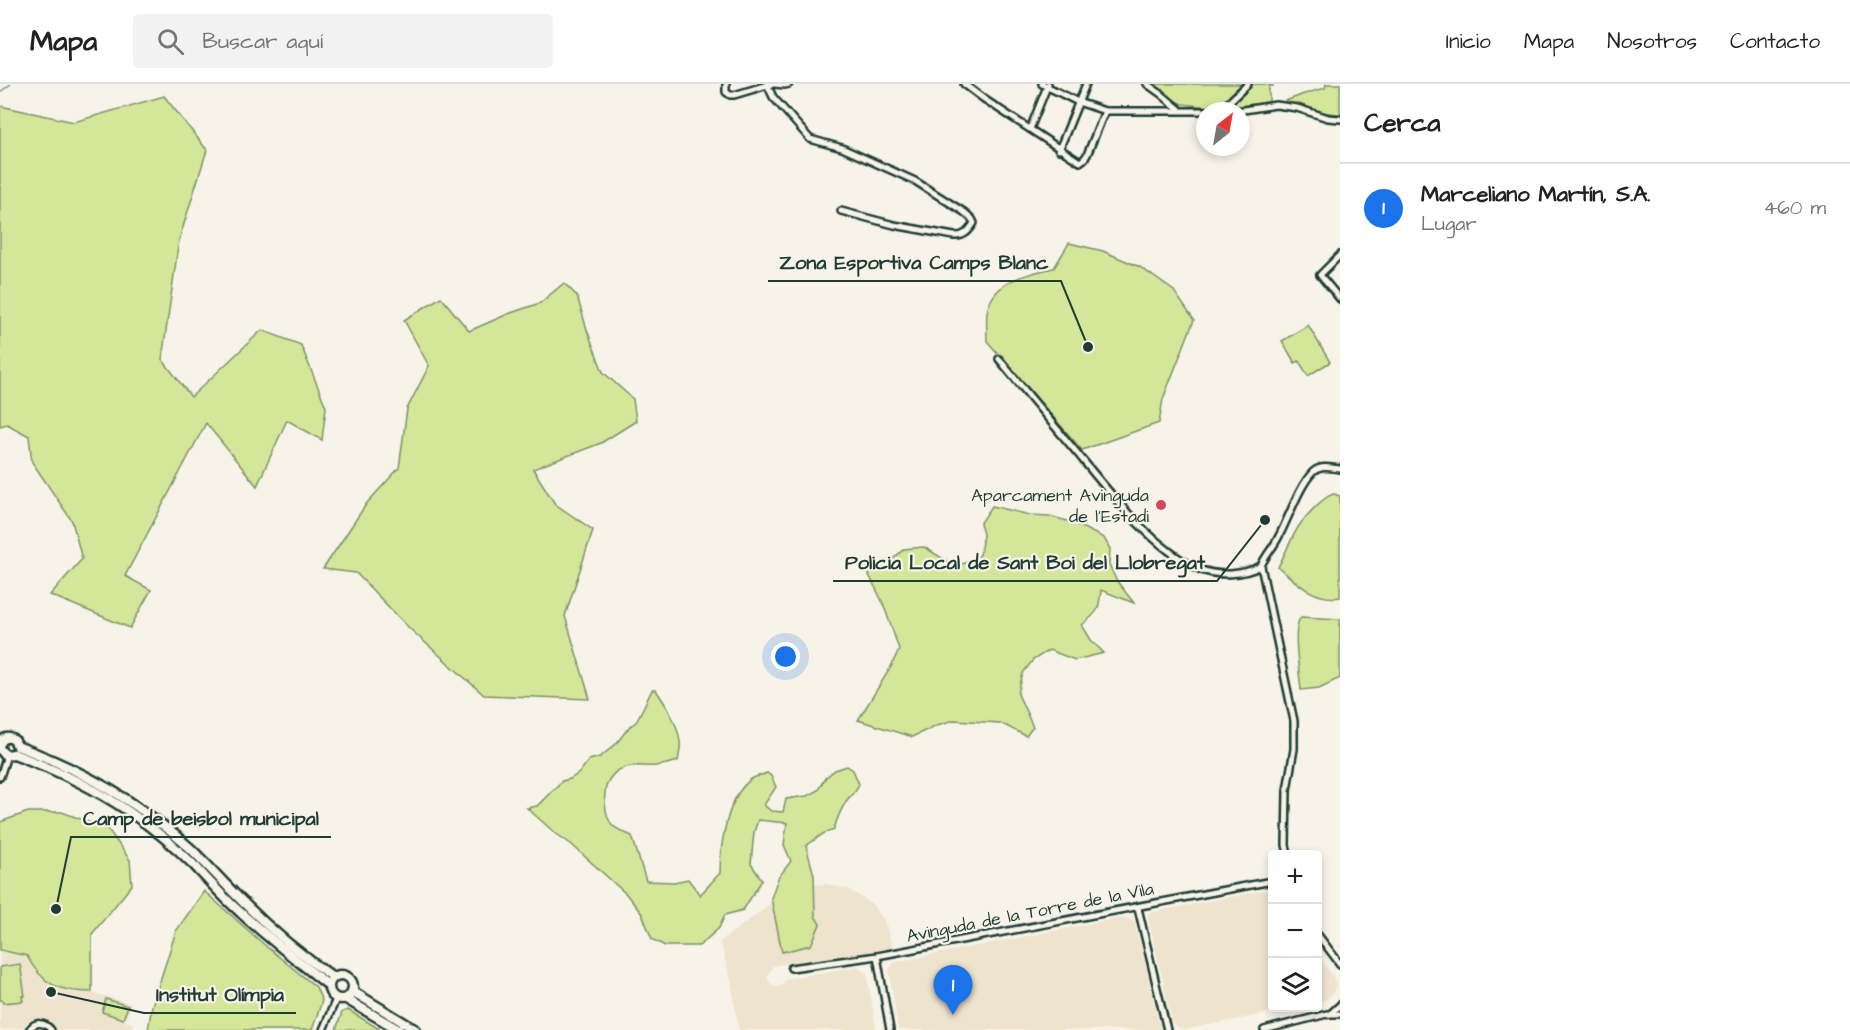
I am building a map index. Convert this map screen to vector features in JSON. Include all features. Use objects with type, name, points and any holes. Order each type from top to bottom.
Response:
[{"type":"street","points":[[726,84],[726,92],[730,95],[770,84],[785,86],[789,84]]},
{"type":"street","points":[[770,84],[773,97],[810,139],[842,148],[915,181],[964,212],[974,223],[967,233],[958,237],[888,224],[841,210]]},
{"type":"street","points":[[964,84],[1077,161],[1082,161],[1087,155],[1105,111]]},
{"type":"street","points":[[1059,150],[1086,84]]},
{"type":"street","points":[[1147,84],[1179,110]]},
{"type":"street","points":[[1229,102],[1248,84]]},
{"type":"street","points":[[1030,129],[1046,85],[1078,102],[1105,111],[1196,110]]},
{"type":"street","points":[[1250,109],[1276,105],[1340,119]]},
{"type":"street","points":[[1340,255],[1320,275],[1340,299]]},
{"type":"street","points":[[999,359],[1104,486],[1157,542],[1199,569],[1216,573],[1247,572],[1261,566],[1278,539],[1313,472],[1321,468],[1340,469]]},
{"type":"street","points":[[1261,566],[1294,721],[1294,749],[1287,790],[1287,850]]},
{"type":"street","points":[[0,777],[6,747],[109,798],[179,851],[275,937],[331,981]]},
{"type":"street","name":"Avinguda de la Torre de la Vila","points":[[791,968],[877,956],[1268,882]]},
{"type":"street","points":[[1138,908],[1167,1030]]},
{"type":"street","points":[[1322,941],[1340,964]]},
{"type":"street","points":[[877,956],[890,1030]]},
{"type":"street","points":[[346,999],[353,985],[348,977],[339,975],[331,981],[330,993],[336,999],[346,999],[399,1030]]},
{"type":"street","points":[[352,991],[416,1030]]},
{"type":"street","points":[[323,1030],[336,999]]},
{"type":"street","points":[[1330,1014],[1340,1005]]},
{"type":"street","points":[[1330,1014],[1340,1020]]},
{"type":"street","points":[[1264,1030],[1330,1014],[1340,1014]]},
{"type":"street","points":[[28,1030],[38,1023],[47,1025],[51,1030]]},
{"type":"shaded area","points":[[826,884],[850,890],[872,904],[885,922],[893,950],[773,966],[768,974],[768,980],[771,984],[778,986],[782,985],[786,979],[857,966],[867,973],[876,1030],[739,1030],[731,980],[720,942],[783,894],[813,885]]},
{"type":"shaded area","points":[[1268,890],[1268,1012],[1275,1012],[1183,1030],[1173,1025],[1147,913]]},
{"type":"shaded area","points":[[1125,917],[1135,923],[1160,1027],[1158,1030],[898,1030],[889,970],[894,962]]},
{"type":"shaded area","points":[[0,951],[27,956],[41,978],[61,989],[75,993],[91,992],[131,1004],[125,1021],[134,1024],[133,1030],[55,1030],[50,1023],[38,1018],[28,1021],[22,1028],[0,1030]]},
{"type":"shaded area","points":[[1322,961],[1336,984],[1329,998],[1322,1001]]},
{"type":"green space","points":[[1151,84],[1243,84],[1224,102],[1196,102],[1196,106],[1173,100]]},
{"type":"green space","points":[[1252,84],[1273,84],[1269,86],[1269,102],[1250,105],[1250,102],[1235,102],[1235,99]]},
{"type":"green space","points":[[1326,84],[1340,84],[1340,114],[1325,113],[1283,102],[1325,88]]},
{"type":"green space","points":[[164,96],[207,150],[179,240],[162,359],[191,397],[262,330],[301,345],[326,407],[322,440],[287,420],[257,486],[206,423],[125,576],[151,590],[130,628],[50,595],[82,559],[72,521],[32,462],[29,436],[7,424],[0,426],[0,106],[74,122]]},
{"type":"green space","points":[[1069,243],[1103,251],[1140,267],[1174,291],[1194,320],[1163,399],[1159,423],[1082,450],[987,341],[987,312],[996,292],[1013,280],[1054,268]]},
{"type":"green space","points":[[564,283],[577,296],[603,372],[633,399],[636,421],[601,443],[533,469],[555,504],[593,530],[565,616],[590,699],[484,695],[410,629],[356,573],[323,569],[367,503],[399,468],[407,409],[429,366],[404,320],[441,297],[469,331],[540,303]]},
{"type":"green space","points":[[1308,325],[1330,362],[1308,376],[1299,361],[1295,363],[1282,341]]},
{"type":"green space","points":[[1334,494],[1340,496],[1340,597],[1331,598],[1306,590],[1278,567],[1301,523],[1321,502]]},
{"type":"green space","points":[[992,506],[1071,522],[1104,538],[1110,549],[1109,564],[1116,580],[1134,603],[1101,590],[1097,610],[1082,625],[1091,640],[1104,653],[1075,660],[1049,650],[1033,660],[1023,673],[1018,694],[1033,727],[1026,736],[1000,723],[954,720],[912,737],[858,720],[891,667],[899,649],[883,603],[869,575],[875,566],[894,558],[904,549],[924,547],[955,566],[971,561],[980,555],[983,534],[980,524]]},
{"type":"green space","points":[[1301,617],[1340,619],[1340,678],[1319,688],[1301,690],[1296,641]]},
{"type":"green space","points":[[652,690],[656,690],[660,696],[677,728],[680,744],[678,761],[655,766],[631,766],[618,770],[613,774],[605,790],[609,821],[620,831],[632,836],[646,881],[674,882],[688,879],[700,895],[720,873],[724,835],[731,808],[744,786],[753,778],[767,773],[771,776],[776,787],[764,805],[771,811],[783,812],[786,799],[807,796],[818,790],[825,778],[835,770],[847,766],[853,770],[859,784],[843,807],[834,829],[806,846],[814,875],[815,916],[820,924],[811,945],[782,952],[771,898],[778,878],[791,861],[784,845],[787,823],[758,820],[754,832],[751,864],[762,880],[743,910],[725,915],[719,928],[699,946],[665,946],[652,939],[642,914],[626,894],[527,808],[537,806],[562,781],[579,773],[589,760],[600,757],[616,744],[629,727],[636,722]]},
{"type":"green space","points":[[28,812],[62,812],[108,829],[130,860],[132,885],[92,934],[92,992],[81,992],[53,985],[39,974],[27,956],[0,950],[0,822]]},
{"type":"green space","points":[[204,891],[316,987],[322,1001],[312,1030],[148,1030],[152,1006],[176,931]]},
{"type":"green space","points":[[20,964],[25,996],[22,996],[23,1001],[3,1003],[0,1000],[0,967]]},
{"type":"green space","points":[[106,999],[128,1006],[123,1019],[102,1012]]},
{"type":"green space","points":[[348,1010],[381,1030],[336,1030],[342,1012]]},
{"type":"waterway","points":[[0,92],[11,84]]},
{"type":"place","name":"Zona Esportiva Camps Blanc","points":[[1088,347]]},
{"type":"place","name":"Aparcament Avinguda de l'Estadi","points":[[1161,505]]},
{"type":"place","name":"Policia Local de Sant Boi del Llobregat","points":[[1265,520]]},
{"type":"place","name":"Camp de beisbol municipal","points":[[56,909]]},
{"type":"place","name":"Institut Olímpia","points":[[51,992]]},
{"type":"place","name":"Marceliano Martín, S.A.","points":[[953,1015]]}]
